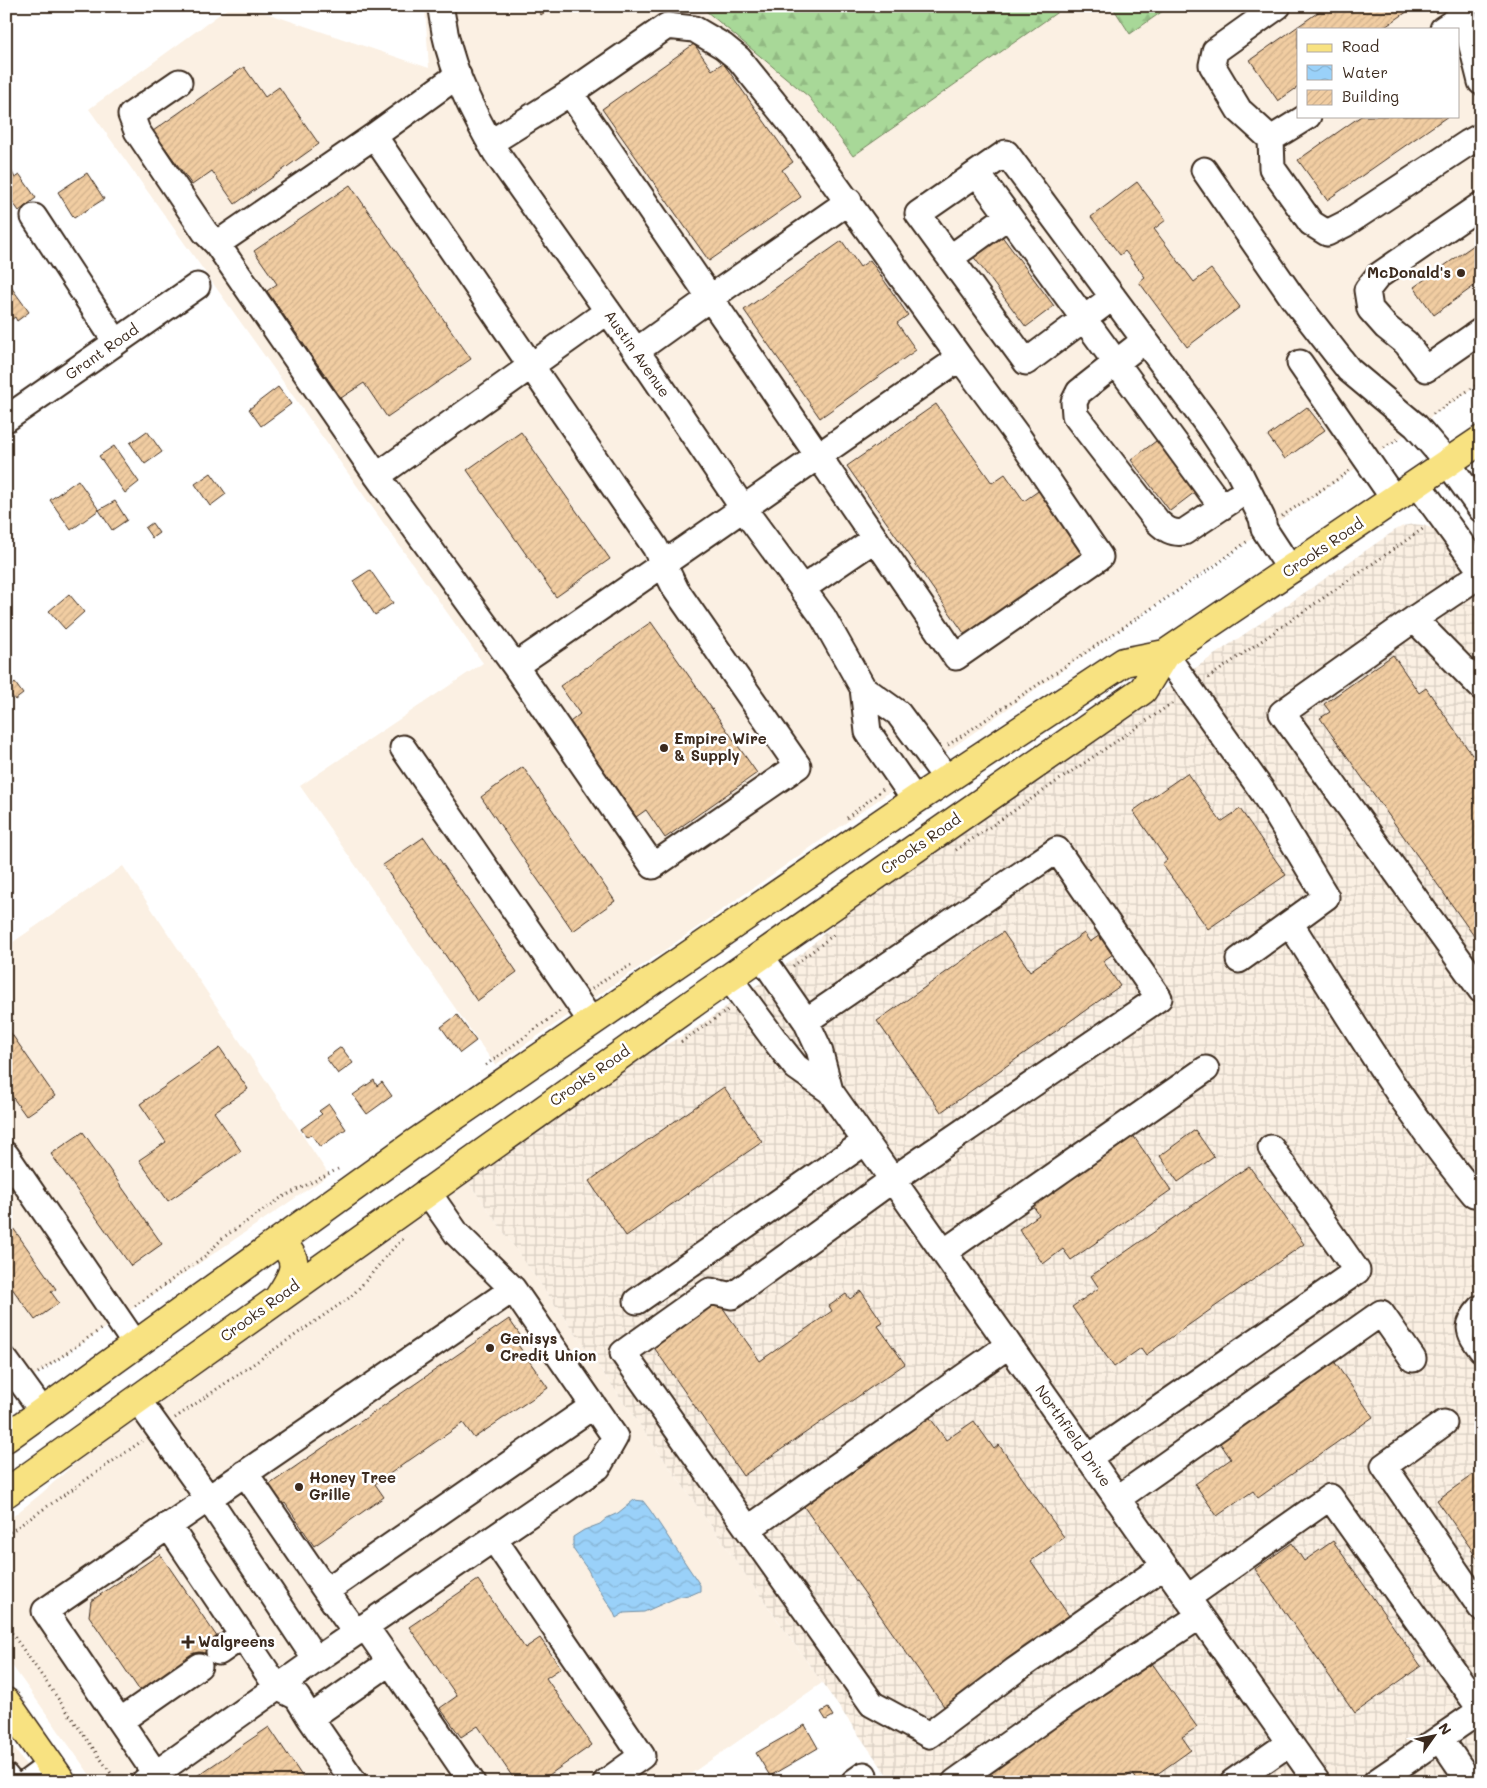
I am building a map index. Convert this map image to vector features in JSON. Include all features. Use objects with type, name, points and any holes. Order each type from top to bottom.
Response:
[{"type":"main road","name":"Crooks Road","points":[[6,1438],[420,1140],[590,1012],[739,920],[915,800],[1124,662],[1165,654],[1481,440]]},
{"type":"main road","name":"Crooks Road","points":[[6,1492],[605,1066],[737,988],[941,846],[1143,690],[1165,654]]},
{"type":"main road","points":[[941,846],[954,802],[952,790],[947,779]]},
{"type":"main road","points":[[737,988],[722,964],[721,953],[727,937],[739,920]]},
{"type":"main road","points":[[590,1012],[612,1021],[616,1030],[618,1041],[615,1051],[605,1066]]},
{"type":"main road","points":[[279,1242],[288,1249],[293,1259],[294,1269],[291,1279],[280,1297]]},
{"type":"main road","points":[[8,1706],[57,1774]]},
{"type":"street","name":"Austin Avenue","points":[[441,6],[449,50],[476,119],[490,143],[743,508],[823,618],[863,688],[868,732],[915,800]]},
{"type":"street","points":[[1278,6],[1215,51],[1212,65],[1239,110],[1271,138],[1272,168],[1312,223],[1327,233],[1345,224],[1481,136]]},
{"type":"street","points":[[1444,28],[1463,11],[1481,82]]},
{"type":"street","points":[[490,143],[570,93],[667,26],[694,29],[723,46],[739,59],[796,130],[849,201],[1019,438],[1100,556],[956,657],[570,93]]},
{"type":"street","points":[[217,244],[374,136],[458,75]]},
{"type":"street","points":[[179,82],[131,115],[137,131],[205,232],[217,244],[377,476],[515,666],[653,866],[798,766],[676,590],[665,564],[655,547],[374,136]]},
{"type":"street","points":[[1271,138],[1305,118]]},
{"type":"street","points":[[1113,297],[1026,362],[918,214],[1006,153],[1145,340],[1210,428],[1238,470],[1262,518],[1264,529],[1291,570]]},
{"type":"street","points":[[1204,170],[1292,297],[1349,370],[1416,426],[1447,462],[1481,509]]},
{"type":"street","points":[[977,173],[1222,507]]},
{"type":"street","points":[[636,351],[849,201]]},
{"type":"street","points":[[1481,205],[1378,276],[1367,290],[1370,308],[1386,328],[1406,342],[1426,369],[1481,331]]},
{"type":"street","points":[[950,258],[1008,216]]},
{"type":"street","points":[[34,217],[116,342]]},
{"type":"street","name":"Grant Road","points":[[6,419],[197,286]]},
{"type":"street","points":[[377,476],[608,312]]},
{"type":"street","points":[[1145,340],[1079,392],[1074,402],[1075,415],[1157,521],[1166,529],[1176,533],[1184,532],[1247,489]]},
{"type":"street","points":[[515,666],[960,358]]},
{"type":"street","points":[[1300,363],[1394,499]]},
{"type":"street","points":[[1417,483],[1481,573],[1414,618],[1282,713],[1481,990]]},
{"type":"street","points":[[803,588],[875,539]]},
{"type":"street","points":[[1414,618],[1481,687]]},
{"type":"street","points":[[1165,654],[1263,792],[1326,897],[1239,960]]},
{"type":"street","name":"Austin Avenue","points":[[863,688],[898,713],[947,779]]},
{"type":"street","points":[[403,748],[590,1012]]},
{"type":"street","points":[[806,1021],[1057,850],[1159,998],[892,1180],[732,1296],[710,1291],[623,1353],[872,1704],[929,1735],[1014,1671],[1164,1566]]},
{"type":"street","points":[[1290,923],[1384,1072],[1458,1175],[1474,1194]]},
{"type":"street","name":"Northfield Drive","points":[[768,966],[806,1021],[819,1049],[830,1090],[1317,1782]]},
{"type":"street","name":"Northfield Drive","points":[[737,988],[796,1067],[830,1090]]},
{"type":"street","points":[[944,1252],[1206,1069]]},
{"type":"street","points":[[637,1301],[865,1142]]},
{"type":"street","points":[[1088,1458],[1356,1271],[1271,1148]]},
{"type":"street","points":[[6,1155],[136,1345]]},
{"type":"street","points":[[427,1192],[457,1234],[514,1289],[615,1437],[598,1467],[316,1660],[154,1779],[120,1721],[45,1610],[514,1289]]},
{"type":"street","points":[[1481,1308],[1471,1319],[1469,1329],[1481,1349]]},
{"type":"street","points":[[1117,1499],[1382,1313],[1413,1359]]},
{"type":"street","points":[[748,1529],[1009,1345]]},
{"type":"street","points":[[6,1361],[42,1412]]},
{"type":"street","points":[[137,1399],[208,1498],[316,1660]]},
{"type":"street","points":[[326,1591],[593,1406]]},
{"type":"street","points":[[1444,1423],[1384,1466],[1481,1608]]},
{"type":"street","points":[[245,1473],[326,1591],[390,1662],[472,1782]]},
{"type":"street","points":[[955,1782],[1068,1702],[1194,1607],[1330,1497],[1481,1710],[1376,1782]]},
{"type":"street","points":[[168,1525],[277,1688],[297,1697],[354,1782]]},
{"type":"street","points":[[494,1539],[642,1756],[606,1782]]},
{"type":"street","points":[[120,1721],[242,1636]]},
{"type":"street","points":[[310,1718],[390,1662]]},
{"type":"street","points":[[1440,1738],[1470,1782]]},
{"type":"street","points":[[1233,1782],[1289,1742]]},
{"type":"street","points":[[28,1782],[57,1774]]},
{"type":"street","points":[[6,1777],[10,1782]]},
{"type":"path","points":[[930,758],[1216,565],[1264,529],[1481,382]]},
{"type":"path","points":[[941,846],[1192,690],[1427,526]]},
{"type":"path","points":[[841,822],[899,778]]},
{"type":"path","points":[[768,966],[795,965],[837,932]]},
{"type":"path","points":[[481,1069],[590,1012],[610,976],[637,963]]},
{"type":"path","points":[[679,1043],[737,988]]},
{"type":"path","points":[[22,1384],[205,1256],[224,1237],[281,1198],[329,1175],[345,1164]]},
{"type":"path","points":[[6,1535],[349,1298],[365,1283],[391,1250],[404,1239]]},
{"type":"path","points":[[6,1625],[116,1782]]},
{"type":"shaded area","points":[[231,6],[246,6],[429,68],[425,6],[700,6],[809,97],[853,156],[1066,6],[1112,6],[1130,34],[1170,6],[1481,6],[1481,383],[1168,596],[672,945],[495,1065],[300,786],[483,663],[89,109]]},
{"type":"shaded area","points":[[1413,524],[1434,529],[1442,536],[1481,586],[1481,1782],[892,1782],[467,1180],[624,1067],[693,1030],[804,952],[846,913],[1117,722],[1394,531],[1403,526]]},
{"type":"shaded area","points":[[123,866],[329,1175],[6,1395],[6,947]]},
{"type":"shaded area","points":[[467,1180],[822,1683],[679,1782],[95,1782],[6,1657],[6,1522],[89,1451]]},
{"type":"shaded area","points":[[6,1737],[38,1782],[6,1782]]},
{"type":"green space","points":[[700,6],[1066,6],[853,156],[809,97]]},
{"type":"green space","points":[[1112,6],[1170,6],[1130,34]]},
{"type":"water","points":[[634,1500],[643,1501],[650,1510],[700,1585],[700,1591],[678,1597],[644,1612],[624,1613],[616,1618],[588,1570],[573,1549],[573,1537],[584,1530],[600,1524]]},
{"type":"building","points":[[535,6],[553,6],[541,15]]},
{"type":"building","points":[[1327,6],[1414,7],[1383,28],[1297,28],[1297,88],[1278,101],[1250,60]]},
{"type":"building","points":[[694,44],[712,70],[723,63],[793,162],[782,170],[801,197],[709,261],[602,109]]},
{"type":"building","points":[[244,67],[265,97],[279,87],[319,144],[235,204],[212,171],[192,185],[153,131]]},
{"type":"building","points":[[1358,118],[1445,118],[1327,200],[1298,160]]},
{"type":"building","points":[[10,168],[15,178],[20,175],[36,198],[19,211],[6,193],[6,169]]},
{"type":"building","points":[[87,173],[104,199],[74,218],[58,192]]},
{"type":"building","points":[[1137,182],[1166,220],[1154,229],[1194,282],[1211,269],[1240,307],[1187,347],[1139,282],[1145,277],[1125,251],[1120,255],[1091,217]]},
{"type":"building","points":[[350,185],[471,359],[387,417],[364,383],[341,398],[267,291],[277,284],[254,251]]},
{"type":"building","points":[[998,231],[1054,306],[1026,327],[970,252]]},
{"type":"building","points":[[1481,240],[1481,281],[1434,315],[1414,287]]},
{"type":"building","points":[[842,241],[860,267],[870,260],[908,315],[897,323],[916,350],[820,418],[744,310]]},
{"type":"building","points":[[6,280],[29,312],[17,321],[15,317],[8,322],[6,320]]},
{"type":"building","points":[[278,387],[291,404],[261,426],[249,409]]},
{"type":"building","points":[[936,404],[992,483],[1005,474],[1024,501],[1044,487],[1088,550],[966,636],[847,466]]},
{"type":"building","points":[[1307,407],[1325,430],[1285,459],[1268,436]]},
{"type":"building","points":[[147,431],[162,452],[145,464],[130,443]]},
{"type":"building","points":[[521,432],[610,559],[556,597],[467,470]]},
{"type":"building","points":[[1160,438],[1199,489],[1170,511],[1131,460]]},
{"type":"building","points":[[114,446],[139,482],[125,493],[99,456]]},
{"type":"building","points":[[211,473],[226,494],[210,506],[195,484]]},
{"type":"building","points":[[78,480],[99,510],[71,530],[50,500]]},
{"type":"building","points":[[115,501],[127,520],[112,530],[99,510]]},
{"type":"building","points":[[152,523],[159,533],[152,538],[145,528]]},
{"type":"building","points":[[370,570],[393,603],[375,615],[353,581]]},
{"type":"building","points":[[69,594],[84,612],[65,629],[49,611]]},
{"type":"building","name":"Empire Wire & Supply","points":[[651,622],[757,773],[665,838],[646,810],[636,817],[570,722],[580,714],[560,686]]},
{"type":"building","points":[[1393,655],[1419,693],[1426,688],[1472,755],[1476,752],[1481,758],[1481,946],[1320,718],[1330,712],[1324,704]]},
{"type":"building","points":[[15,683],[23,694],[15,700],[7,690]]},
{"type":"building","points":[[523,767],[615,901],[573,931],[481,797]]},
{"type":"building","points":[[1187,773],[1221,822],[1240,809],[1286,875],[1208,929],[1162,864],[1167,860],[1133,811]]},
{"type":"building","points":[[424,837],[517,972],[477,1001],[383,865]]},
{"type":"building","points":[[1003,932],[1030,971],[1084,933],[1090,942],[1103,933],[1116,952],[1103,961],[1120,986],[941,1112],[877,1021]]},
{"type":"building","points":[[457,1015],[476,1041],[460,1053],[441,1027]]},
{"type":"building","points":[[6,1026],[55,1096],[26,1116],[6,1088]]},
{"type":"building","points":[[341,1047],[353,1063],[338,1074],[326,1058]]},
{"type":"building","points":[[220,1048],[248,1089],[214,1112],[241,1151],[168,1201],[139,1160],[166,1142],[140,1104]]},
{"type":"building","points":[[374,1080],[377,1086],[382,1082],[392,1096],[367,1114],[353,1095]]},
{"type":"building","points":[[724,1087],[762,1142],[626,1236],[589,1181]]},
{"type":"building","points":[[329,1104],[346,1129],[320,1147],[311,1134],[307,1137],[301,1129],[322,1114],[319,1111]]},
{"type":"building","points":[[1195,1130],[1214,1157],[1178,1182],[1160,1156]]},
{"type":"building","points":[[83,1132],[162,1244],[131,1266],[51,1154]]},
{"type":"building","points":[[1132,1134],[1171,1190],[1071,1260],[1063,1249],[1043,1264],[1019,1229],[1039,1215],[1032,1204]]},
{"type":"building","points":[[1249,1166],[1304,1244],[1146,1355],[1141,1348],[1114,1367],[1072,1307],[1099,1288],[1091,1276]]},
{"type":"building","points":[[6,1218],[56,1289],[51,1292],[59,1303],[35,1320],[6,1280]]},
{"type":"building","points":[[861,1291],[883,1323],[878,1326],[905,1364],[743,1476],[653,1346],[718,1301],[760,1361],[832,1311],[829,1306],[846,1294],[850,1299]]},
{"type":"building","points":[[509,1319],[524,1341],[518,1345],[548,1388],[474,1438],[463,1423],[375,1484],[384,1497],[314,1546],[285,1503],[277,1508],[263,1489]]},
{"type":"building","points":[[1331,1357],[1373,1417],[1258,1498],[1253,1491],[1217,1516],[1195,1484],[1231,1459],[1216,1437]]},
{"type":"building","points":[[928,1415],[946,1440],[974,1421],[994,1449],[999,1445],[1064,1537],[1031,1561],[1074,1623],[948,1712],[802,1504]]},
{"type":"building","points":[[1481,1469],[1481,1563],[1437,1500]]},
{"type":"building","points":[[1333,1541],[1421,1666],[1355,1713],[1255,1569],[1292,1543],[1304,1561]]},
{"type":"building","name":"Walgreens","points":[[160,1554],[220,1641],[222,1658],[203,1671],[142,1694],[89,1616],[91,1601]]},
{"type":"building","points":[[478,1580],[525,1648],[540,1638],[561,1668],[546,1678],[592,1745],[539,1782],[516,1782],[478,1726],[461,1737],[440,1708],[457,1696],[409,1627]]},
{"type":"building","points":[[1149,1659],[1197,1727],[1182,1737],[1191,1750],[1146,1782],[1139,1782],[1132,1773],[1119,1782],[975,1782]]},
{"type":"building","points":[[828,1708],[833,1716],[826,1720],[821,1712]]},
{"type":"building","points":[[805,1725],[818,1748],[770,1776],[756,1753]]},
{"type":"building","points":[[269,1727],[306,1782],[201,1782],[197,1776]]},
{"type":"place","name":"McDonald's","points":[[1461,273]]},
{"type":"place","name":"Empire Wire & Supply","points":[[664,748]]},
{"type":"place","name":"Genisys Credit Union","points":[[490,1348]]},
{"type":"place","name":"Honey Tree Grille","points":[[299,1487]]},
{"type":"place","name":"Walgreens","points":[[188,1642]]}]
